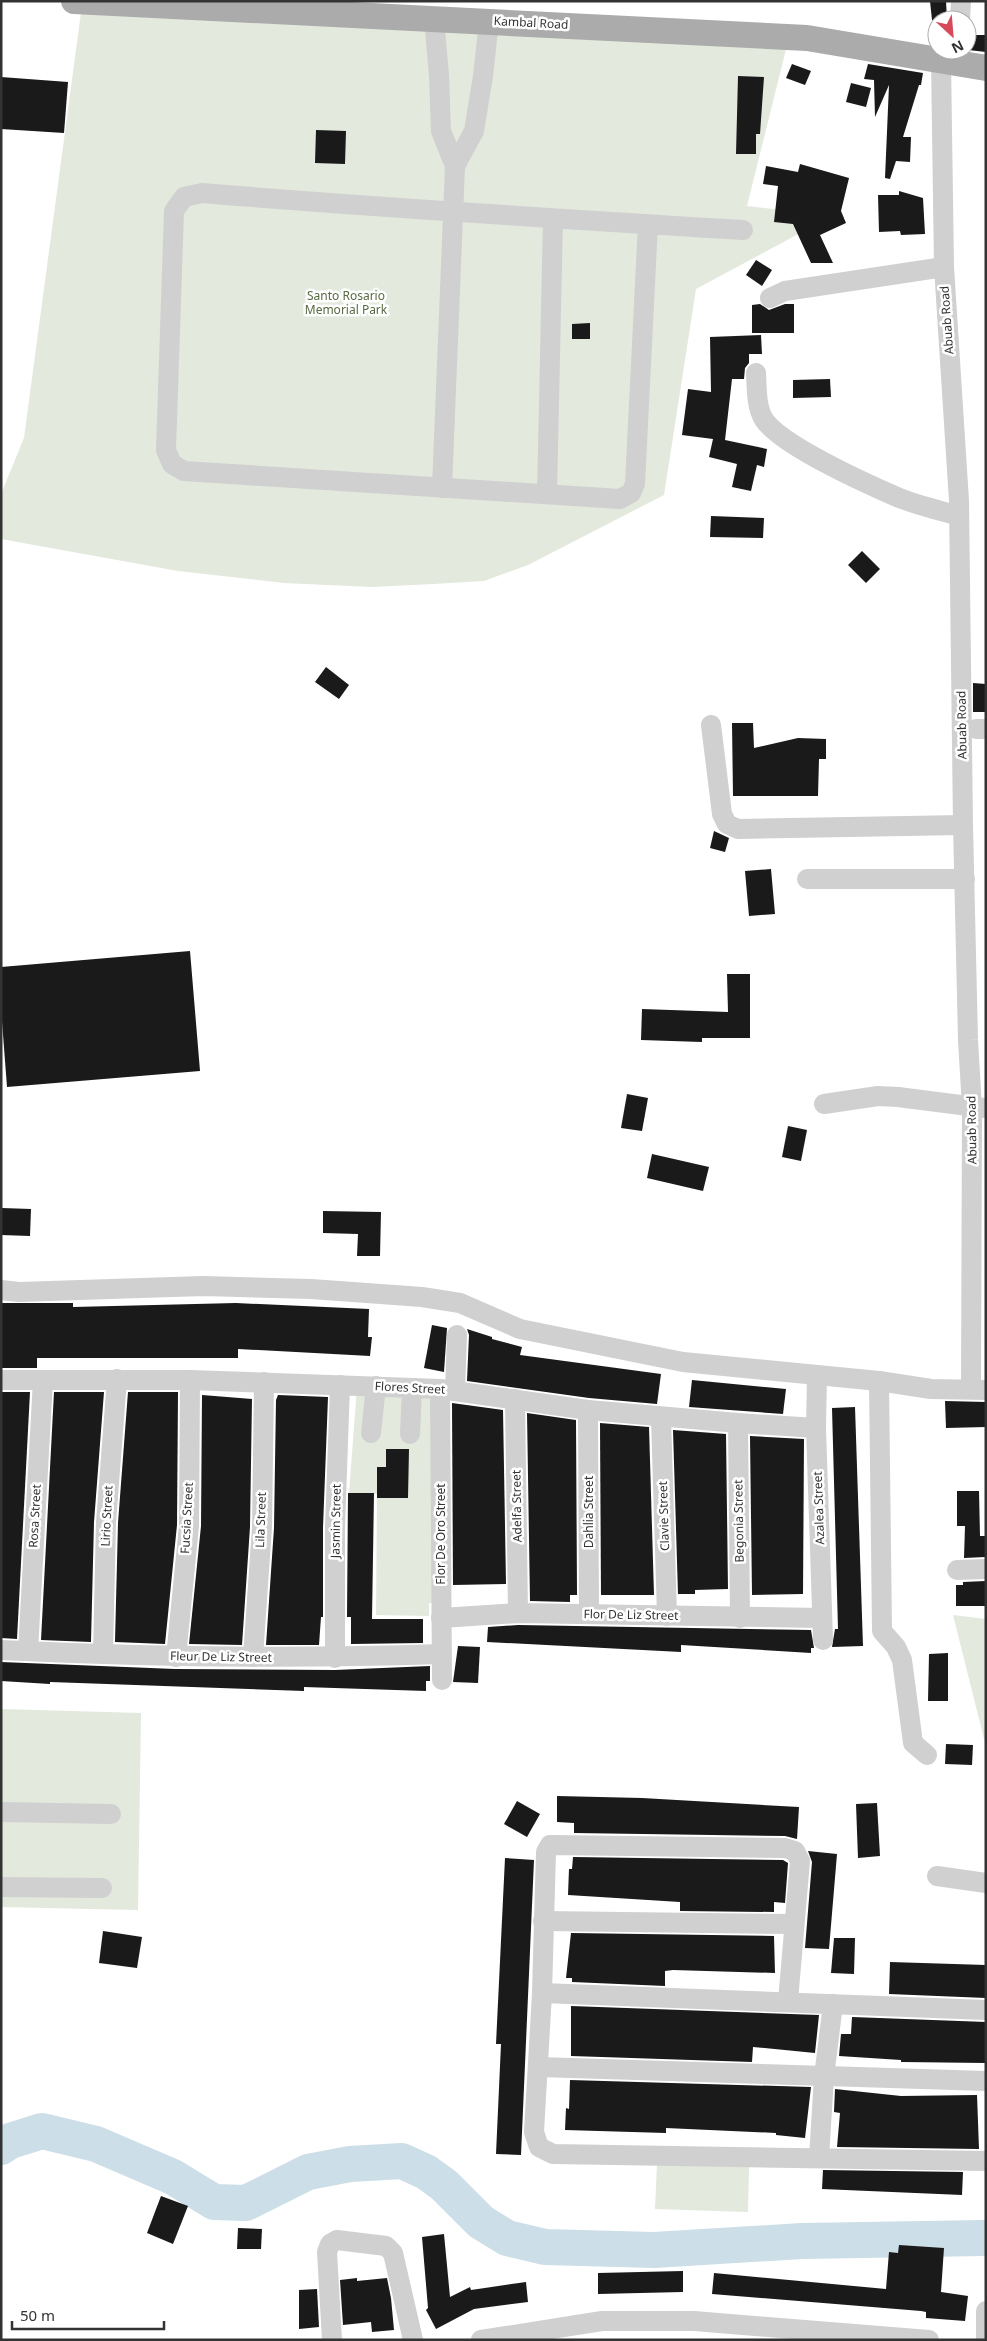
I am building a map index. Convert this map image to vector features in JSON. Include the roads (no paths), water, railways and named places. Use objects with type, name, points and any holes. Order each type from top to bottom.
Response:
[{"type":"main road","name":"Kambal Road","points":[[74,1],[807,38],[927,55]]},
{"type":"main road","name":"Kambal Road","points":[[959,60],[986,68]]},
{"type":"street","points":[[434,19],[441,131],[456,166]]},
{"type":"street","points":[[442,488],[456,166],[474,131],[484,76],[490,21]]},
{"type":"street","name":"Abuab Road","points":[[952,60],[944,267],[959,516],[968,1040],[979,1108],[979,1390]]},
{"type":"street","points":[[648,224],[635,484],[631,493],[620,498],[442,488],[184,471],[172,464],[166,450],[174,211],[184,197],[202,193],[454,213],[648,224],[744,230]]},
{"type":"street","points":[[547,494],[553,219]]},
{"type":"street","points":[[770,298],[785,292],[944,267]]},
{"type":"street","points":[[756,373],[758,401],[763,418],[780,436],[802,451],[898,498],[959,516]]},
{"type":"street","points":[[711,725],[722,814],[727,824],[738,829],[963,825]]},
{"type":"street","points":[[808,878],[965,879]]},
{"type":"street","points":[[824,1104],[878,1096],[898,1096],[979,1108]]},
{"type":"street","points":[[1,1290],[28,1292],[213,1286],[311,1289],[414,1296],[460,1303],[520,1329],[683,1362],[879,1380],[931,1389],[979,1390]]},
{"type":"street","name":"Flor De Oro Street","points":[[442,1680],[441,1618],[448,1390],[458,1335]]},
{"type":"street","name":"Azalea Street","points":[[818,1375],[816,1428],[823,1640]]},
{"type":"street","name":"Lirio Street","points":[[103,1654],[106,1522],[116,1379]]},
{"type":"street","name":"Flores Street","points":[[1,1380],[190,1380],[448,1390],[588,1410],[816,1428]]},
{"type":"street","name":"Rosa Street","points":[[28,1651],[43,1380]]},
{"type":"street","name":"Fucsia Street","points":[[176,1657],[189,1526],[190,1380]]},
{"type":"street","points":[[879,1380],[882,1631],[896,1648],[902,1660],[913,1743],[927,1755]]},
{"type":"street","name":"Lila Street","points":[[253,1658],[262,1527],[264,1382]]},
{"type":"street","name":"Jasmin Street","points":[[335,1658],[335,1528],[340,1385]]},
{"type":"street","points":[[371,1433],[376,1386]]},
{"type":"street","points":[[410,1434],[412,1388]]},
{"type":"street","name":"Adelfa Street","points":[[515,1400],[518,1613]]},
{"type":"street","name":"Dahlia Street","points":[[588,1410],[589,1614]]},
{"type":"street","name":"Clavie Street","points":[[662,1417],[667,1616]]},
{"type":"street","name":"Begonia Street","points":[[738,1423],[740,1618]]},
{"type":"street","points":[[957,1570],[986,1569]]},
{"type":"street","name":"Flor De Liz Street","points":[[441,1618],[518,1613],[822,1618]]},
{"type":"street","name":"Fleur De Liz Street","points":[[1,1650],[253,1658],[335,1658],[441,1654]]},
{"type":"street","points":[[1,1812],[111,1814]]},
{"type":"street","points":[[788,2001],[800,1861],[795,1851],[785,1848],[550,1845],[546,1852],[542,1993],[534,2132],[539,2147],[553,2154],[986,2161]]},
{"type":"street","points":[[937,1876],[986,1884]]},
{"type":"street","points":[[1,1887],[102,1888]]},
{"type":"street","points":[[543,1921],[794,1924]]},
{"type":"street","points":[[542,1993],[986,2010]]},
{"type":"street","points":[[819,2158],[824,2077],[833,2004]]},
{"type":"street","points":[[538,2067],[986,2081]]},
{"type":"street","points":[[332,2340],[327,2252],[330,2244],[337,2240],[386,2246],[393,2253],[412,2340]]},
{"type":"street","points":[[986,2311],[986,2340]]},
{"type":"street","points":[[481,2340],[602,2321],[694,2321],[929,2340]]},
{"type":"waterway","points":[[1,2147],[10,2141],[42,2131],[96,2144],[173,2177],[214,2202],[246,2203],[308,2172],[350,2164],[402,2161],[426,2172],[444,2185],[481,2222],[507,2238],[545,2247],[654,2250],[802,2241],[984,2238]]},
{"type":"park label","name":"Santo Rosario Memorial Park","points":[[346,303]]}]
